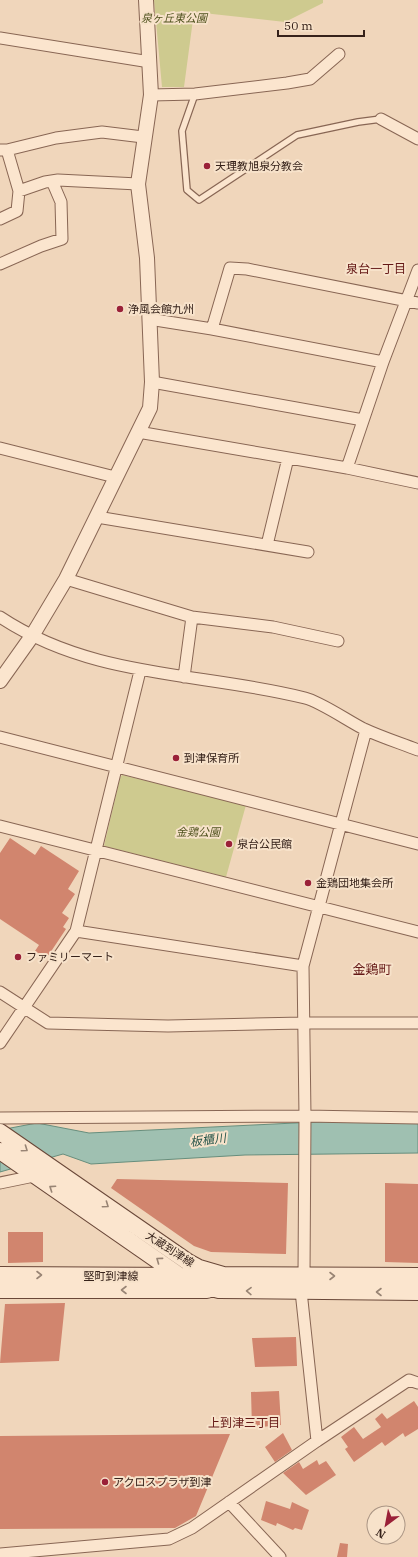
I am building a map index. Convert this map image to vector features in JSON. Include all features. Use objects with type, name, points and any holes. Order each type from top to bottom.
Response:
[{"type":"main road","name":"大蔵到津線","points":[[0,1132],[188,1262],[221,1283],[302,1284],[418,1292]]},
{"type":"main road","name":"大蔵到津線","points":[[0,1151],[180,1276]]},
{"type":"main road","name":"堅町到津線","points":[[0,1275],[180,1276],[221,1283]]},
{"type":"main road","name":"大蔵到津線","points":[[302,1284],[418,1276]]},
{"type":"main road","name":"堅町到津線","points":[[0,1290],[221,1283]]},
{"type":"street","points":[[0,681],[32,636],[66,579],[150,408],[152,382],[147,258],[138,184],[143,137],[151,95],[150,62],[144,0]]},
{"type":"street","points":[[0,38],[150,62]]},
{"type":"street","points":[[151,95],[195,94],[310,79],[339,54]]},
{"type":"street","points":[[381,119],[418,139]]},
{"type":"street","points":[[0,219],[17,211],[19,191],[4,150],[56,138],[102,132],[143,137]]},
{"type":"street","points":[[19,191],[52,181],[138,184]]},
{"type":"street","points":[[0,264],[41,246],[62,240],[61,202],[52,181]]},
{"type":"street","points":[[212,329],[230,268],[247,269],[418,303]]},
{"type":"street","points":[[347,468],[383,362],[418,270]]},
{"type":"street","points":[[149,319],[212,329],[383,362]]},
{"type":"street","points":[[152,382],[363,420]]},
{"type":"street","points":[[138,432],[347,468],[418,483]]},
{"type":"street","points":[[0,448],[115,477]]},
{"type":"street","points":[[267,545],[288,458]]},
{"type":"street","points":[[97,517],[308,552]]},
{"type":"street","points":[[66,579],[192,617],[273,627],[338,641]]},
{"type":"street","points":[[0,617],[32,636],[76,654],[140,671],[240,685],[307,698],[366,730],[418,750]]},
{"type":"street","points":[[184,677],[192,617]]},
{"type":"street","points":[[0,1043],[76,931],[98,851],[140,671]]},
{"type":"street","points":[[317,1441],[302,1284],[305,1167],[303,966],[366,730]]},
{"type":"street","points":[[0,737],[418,844]]},
{"type":"street","points":[[0,826],[418,932]]},
{"type":"street","points":[[76,931],[303,966]]},
{"type":"street","points":[[0,992],[24,1009],[48,1023],[168,1026],[303,1023],[418,1024]]},
{"type":"street","points":[[0,1118],[305,1116],[418,1118]]},
{"type":"street","points":[[0,1183],[31,1173]]},
{"type":"street","points":[[0,1554],[169,1539],[192,1528],[317,1441],[409,1380],[418,1382]]},
{"type":"street","points":[[229,1502],[280,1557]]},
{"type":"lane","points":[[195,94],[182,131],[187,190],[200,200],[297,135],[358,122],[381,119]]},
{"type":"green space","name":"泉ヶ丘東公園","points":[[154,0],[323,0],[323,3],[285,22],[194,12],[184,87],[162,87]]},
{"type":"green space","name":"金鶏公園","points":[[122,775],[246,805],[226,877],[104,846],[120,778]]},
{"type":"water","name":"板櫃川","points":[[336,1121],[418,1123],[418,1153],[245,1155],[91,1164],[63,1154],[0,1172],[0,1130],[37,1123],[89,1133]]},
{"type":"building","points":[[10,838],[35,855],[41,846],[79,871],[68,889],[75,894],[62,913],[69,918],[63,927],[66,929],[46,959],[35,951],[39,945],[0,919],[0,853]]},
{"type":"building","points":[[117,1179],[288,1183],[286,1254],[211,1252],[194,1246],[111,1188]]},
{"type":"building","points":[[385,1183],[418,1184],[418,1263],[385,1262]]},
{"type":"building","points":[[8,1232],[43,1232],[43,1262],[8,1263]]},
{"type":"building","points":[[65,1303],[59,1361],[0,1363],[5,1304]]},
{"type":"building","points":[[296,1337],[297,1366],[255,1367],[252,1338]]},
{"type":"building","points":[[279,1391],[281,1425],[252,1428],[251,1392]]},
{"type":"building","points":[[414,1401],[418,1407],[418,1429],[405,1437],[403,1433],[385,1446],[382,1442],[354,1462],[345,1449],[348,1447],[341,1437],[354,1427],[363,1439],[381,1427],[375,1419],[382,1413],[387,1419]]},
{"type":"building","points":[[283,1433],[292,1450],[275,1462],[265,1447]]},
{"type":"building","name":"アクロスプラザ到津","points":[[230,1434],[196,1516],[175,1528],[0,1529],[0,1436]]},
{"type":"building","points":[[317,1460],[319,1465],[326,1461],[336,1475],[306,1495],[283,1473],[299,1462],[303,1469]]},
{"type":"building","points":[[266,1501],[290,1509],[292,1502],[309,1510],[302,1530],[295,1528],[293,1530],[277,1523],[276,1526],[261,1520]]},
{"type":"building","points":[[340,1543],[348,1544],[347,1557],[337,1557]]},
{"type":"place","name":"天理教旭泉分教会","points":[[207,166]]},
{"type":"place","name":"浄風会館九州","points":[[120,309]]},
{"type":"place","name":"到津保育所","points":[[176,758]]},
{"type":"place","name":"泉台公民館","points":[[229,844]]},
{"type":"place","name":"金鶏団地集会所","points":[[308,883]]},
{"type":"place","name":"ファミリーマート","points":[[18,957]]},
{"type":"place","name":"アクロスプラザ到津","points":[[105,1482]]},
{"type":"district","name":"泉台一丁目","points":[[376,269]]},
{"type":"district","name":"金鶏町","points":[[372,969]]},
{"type":"district","name":"上到津三丁目","points":[[244,1423]]}]
